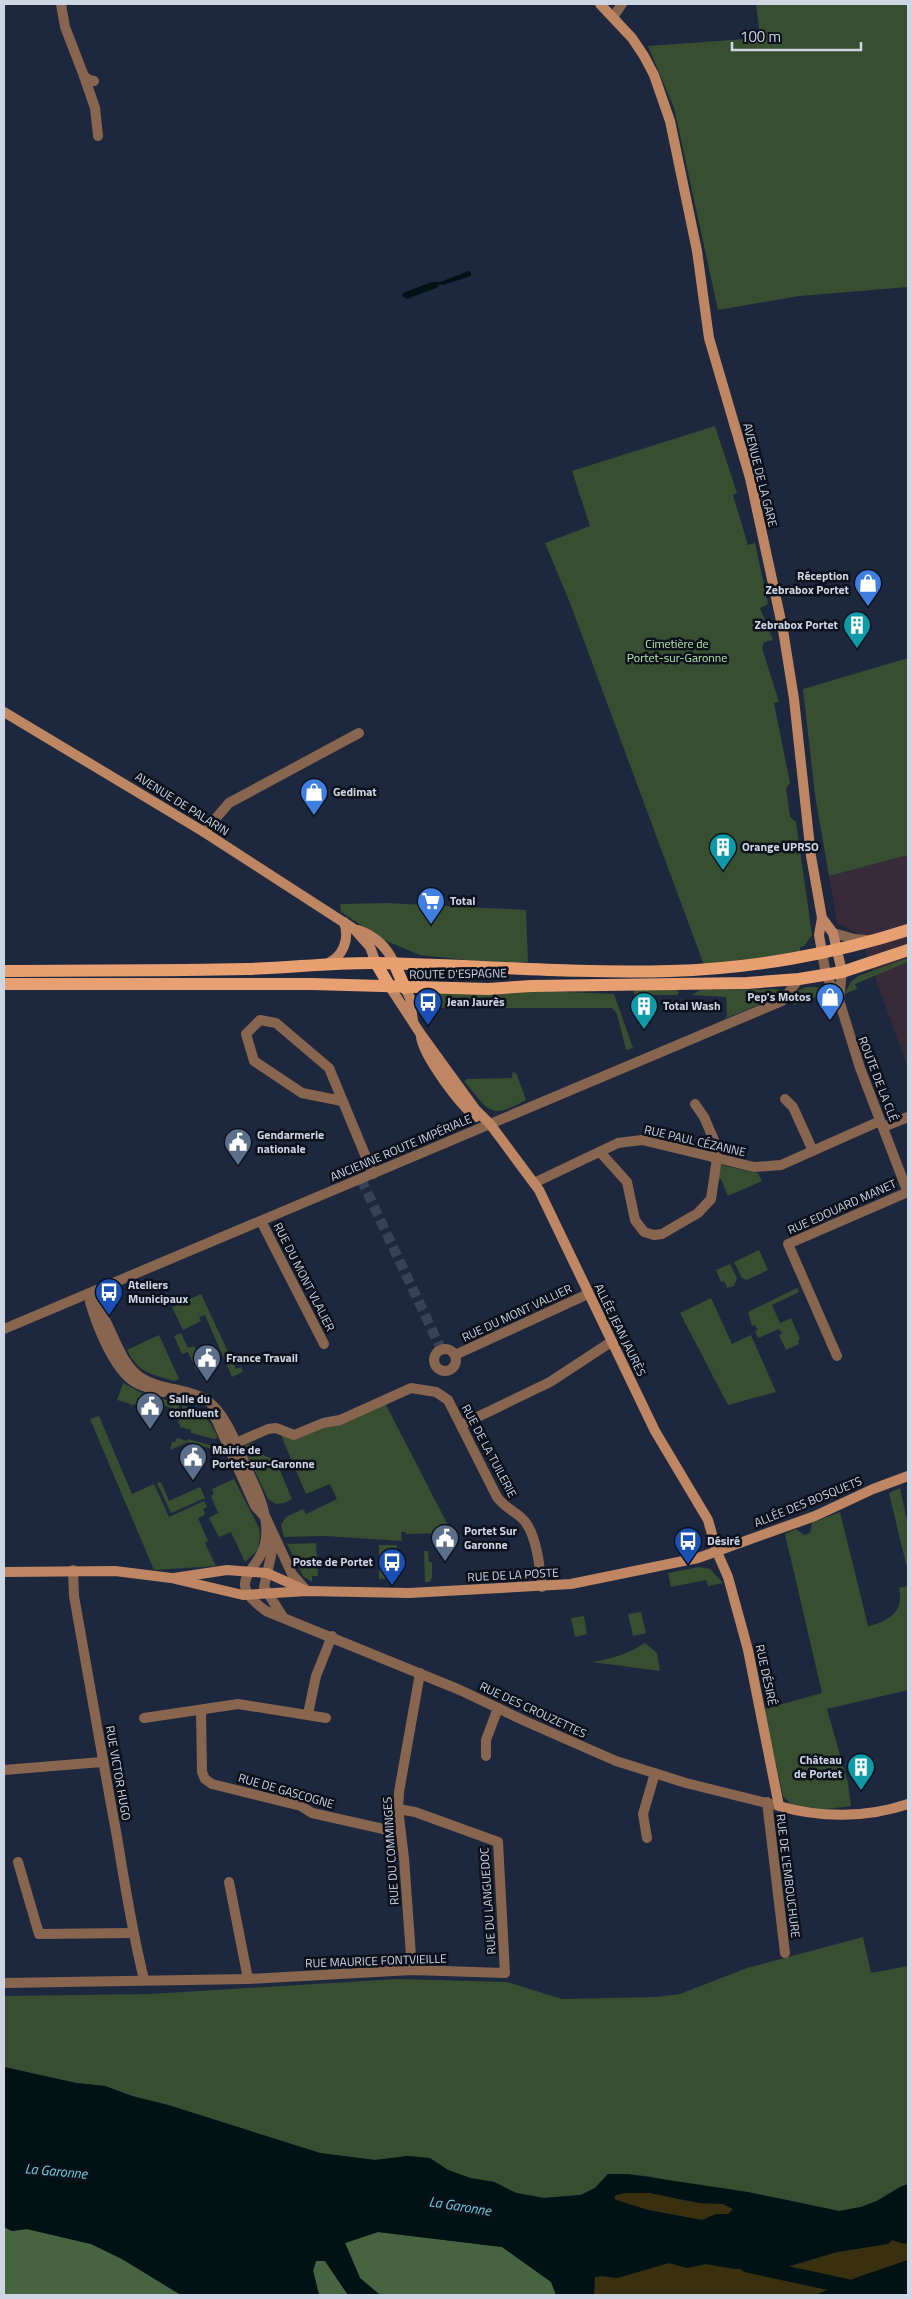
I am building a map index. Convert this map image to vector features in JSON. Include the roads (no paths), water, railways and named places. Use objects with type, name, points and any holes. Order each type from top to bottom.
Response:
[{"type":"main road","name":"ROUTE D'ESPAGNE","points":[[4,971],[245,969],[376,963],[468,964],[497,968],[568,971],[672,971],[745,964],[837,950],[908,930]]},
{"type":"main road","name":"ROUTE D'ESPAGNE","points":[[4,984],[312,984],[488,989],[531,986],[747,984],[799,979],[842,972],[908,950]]},
{"type":"main road","points":[[376,963],[390,987]]},
{"type":"main road","points":[[394,963],[405,988]]},
{"type":"street","points":[[60,4],[65,27],[95,108],[98,136]]},
{"type":"street","name":"AVENUE DE LA GARE","points":[[600,4],[635,43],[654,75],[670,121],[698,251],[709,338],[750,478],[782,630],[794,698],[811,856],[822,918],[833,933],[842,972]]},
{"type":"street","points":[[613,17],[622,4]]},
{"type":"street","points":[[84,76],[94,81]]},
{"type":"street","name":"AVENUE DE PALARIN","points":[[4,712],[204,832],[344,922],[354,929],[370,947],[376,963]]},
{"type":"street","points":[[204,832],[229,803],[358,733]]},
{"type":"street","points":[[822,918],[819,935],[822,952],[822,976]]},
{"type":"street","points":[[318,966],[330,962],[343,949],[346,933],[344,922]]},
{"type":"street","name":"AVENUE DE PALARIN","points":[[354,929],[367,933],[379,942],[394,963]]},
{"type":"street","name":"ROUTE D'ESPAGNE","points":[[833,933],[855,939],[877,940]]},
{"type":"street","name":"ROUTE DE LA CLÉ","points":[[839,1000],[842,972]]},
{"type":"street","name":"ROUTE DE LA CLÉ","points":[[822,976],[839,1000],[851,1044],[908,1193]]},
{"type":"street","name":"ANCIENNE ROUTE IMPÉRIALE","points":[[4,1329],[782,1001],[799,979]]},
{"type":"street","name":"ALLÉE JEAN JAURÈS","points":[[390,987],[420,1033],[475,1109],[490,1124],[534,1183],[655,1431],[708,1520],[717,1552]]},
{"type":"street","name":"ALLÉE JEAN JAURÈS","points":[[405,988],[410,998],[413,1022]]},
{"type":"street","points":[[342,1101],[302,1093],[254,1061],[246,1034],[260,1020],[276,1023],[329,1068],[373,1174]]},
{"type":"street","points":[[785,1099],[793,1107],[813,1151]]},
{"type":"street","points":[[600,1152],[627,1182],[636,1220],[644,1232],[654,1235],[662,1234],[698,1213],[711,1199],[717,1158],[716,1145],[696,1104]]},
{"type":"street","name":"RUE PAUL CÉZANNE","points":[[534,1183],[618,1143],[642,1140],[754,1167],[781,1165],[882,1124],[908,1117]]},
{"type":"street","name":"RUE EDOUARD MANET","points":[[837,1356],[788,1244],[908,1193]]},
{"type":"street","name":"RUE DU MONT VLALIER","points":[[261,1221],[324,1344]]},
{"type":"street","points":[[88,1294],[94,1316],[123,1372],[141,1386],[202,1406],[216,1420],[232,1445],[255,1506],[266,1518],[292,1574],[307,1591]]},
{"type":"street","name":"RUE DU MONT VALLIER","points":[[455,1355],[588,1294]]},
{"type":"street","points":[[461,1425],[550,1382],[611,1342]]},
{"type":"street","name":"RUE DE LA TUILERIE","points":[[232,1445],[268,1429],[276,1428],[294,1434],[323,1423],[340,1420],[406,1390],[417,1388],[443,1395],[448,1400],[497,1498],[503,1506],[526,1522],[539,1558],[542,1587]]},
{"type":"street","name":"ALLÉE DES BOSQUETS","points":[[717,1552],[815,1516],[873,1489],[908,1476]]},
{"type":"street","points":[[4,1572],[115,1571],[171,1578],[243,1596],[250,1595],[245,1586],[245,1579],[263,1551],[266,1539],[266,1518]]},
{"type":"street","points":[[275,1536],[264,1587],[283,1617]]},
{"type":"street","name":"RUE DE LA POSTE","points":[[250,1595],[307,1591],[392,1594],[542,1587],[571,1584],[670,1565],[717,1552]]},
{"type":"street","name":"RUE DÉSIRÉ","points":[[717,1552],[728,1577],[748,1650],[779,1806]]},
{"type":"street","name":"RUE VICTOR HUGO","points":[[73,1570],[74,1596],[102,1762],[117,1837],[132,1933],[144,1980]]},
{"type":"street","points":[[171,1578],[220,1571],[248,1573]]},
{"type":"street","name":"RUE DE LA POSTE","points":[[248,1573],[267,1573],[307,1591]]},
{"type":"street","name":"RUE DES CROUZETTES","points":[[250,1595],[255,1603],[266,1611],[420,1673],[616,1760],[655,1773],[779,1806]]},
{"type":"street","points":[[308,1714],[316,1676],[332,1636]]},
{"type":"street","name":"RUE DU COMMINGES","points":[[412,1970],[404,1858],[398,1809],[399,1792],[420,1673]]},
{"type":"street","points":[[144,1718],[202,1711],[238,1704],[326,1718]]},
{"type":"street","points":[[486,1756],[486,1740],[498,1708]]},
{"type":"street","name":"RUE DE GASCOGNE","points":[[202,1711],[202,1772],[212,1784],[301,1806],[312,1813],[388,1830],[400,1829]]},
{"type":"street","points":[[4,1770],[102,1762]]},
{"type":"street","points":[[647,1838],[644,1814],[655,1773]]},
{"type":"street","name":"RUE DE L'EMBOUCHURE","points":[[767,1802],[785,1953]]},
{"type":"street","points":[[779,1806],[801,1812],[849,1815],[875,1812],[908,1804]]},
{"type":"street","name":"RUE DU LANGUEDOC","points":[[398,1809],[415,1812],[498,1842],[505,1973]]},
{"type":"street","points":[[18,1862],[39,1934],[132,1933]]},
{"type":"street","points":[[229,1882],[248,1979]]},
{"type":"street","name":"RUE MAURICE FONTVIEILLE","points":[[4,1983],[248,1979],[412,1970],[505,1973]]},
{"type":"water","points":[[469,271],[471,276],[443,285],[440,284],[436,288],[407,299],[402,296],[403,293],[432,282],[440,282]]},
{"type":"water","points":[[4,2067],[76,2083],[105,2086],[132,2096],[168,2105],[320,2153],[375,2160],[408,2156],[430,2158],[448,2170],[470,2178],[494,2182],[516,2193],[544,2198],[581,2195],[595,2188],[608,2174],[628,2174],[748,2192],[839,2211],[861,2207],[877,2201],[908,2184],[908,2242],[905,2244],[892,2240],[888,2244],[837,2252],[780,2269],[735,2269],[706,2264],[687,2268],[669,2263],[617,2278],[595,2277],[594,2295],[556,2295],[551,2282],[502,2247],[378,2232],[345,2243],[360,2278],[380,2295],[348,2295],[325,2261],[316,2261],[313,2271],[319,2295],[181,2295],[122,2259],[91,2244],[27,2229],[12,2231],[4,2227]],"holes":[[[625,2193],[650,2193],[699,2203],[723,2204],[733,2209],[728,2214],[716,2214],[702,2220],[648,2210],[614,2198],[616,2195]]]},
{"type":"water","points":[[908,2260],[908,2295],[815,2295],[858,2277]]},
{"type":"waterway","name":"La Garonne","points":[[747,2265],[859,2289]]},
{"type":"tunnel","points":[[361,1179],[441,1349]]},
{"type":"place","name":"Réception Zebrabox Portet","points":[[868,607]]},
{"type":"place","name":"Zebrabox Portet","points":[[857,649]]},
{"type":"place","name":"Gedimat","points":[[314,816]]},
{"type":"place","name":"Orange UPRSO","points":[[723,871]]},
{"type":"place","name":"Total","points":[[431,925]]},
{"type":"place","name":"Pep's Motos","points":[[830,1021]]},
{"type":"place","name":"Jean Jaurès","points":[[428,1026]]},
{"type":"place","name":"Total Wash","points":[[644,1030]]},
{"type":"place","name":"Gendarmerie nationale","points":[[238,1166]]},
{"type":"place","name":"Ateliers Municipaux","points":[[109,1316]]},
{"type":"place","name":"France Travail","points":[[207,1382]]},
{"type":"place","name":"Salle du confluent","points":[[150,1430]]},
{"type":"place","name":"Mairie de Portet-sur-Garonne","points":[[193,1481]]},
{"type":"place","name":"Portet Sur Garonne","points":[[445,1562]]},
{"type":"place","name":"Désiré","points":[[688,1565]]},
{"type":"place","name":"Poste de Portet","points":[[392,1586]]},
{"type":"place","name":"Château de Portet","points":[[861,1791]]},
{"type":"park label","name":"Cimetière de Portet-sur-Garonne","points":[[677,651]]}]
